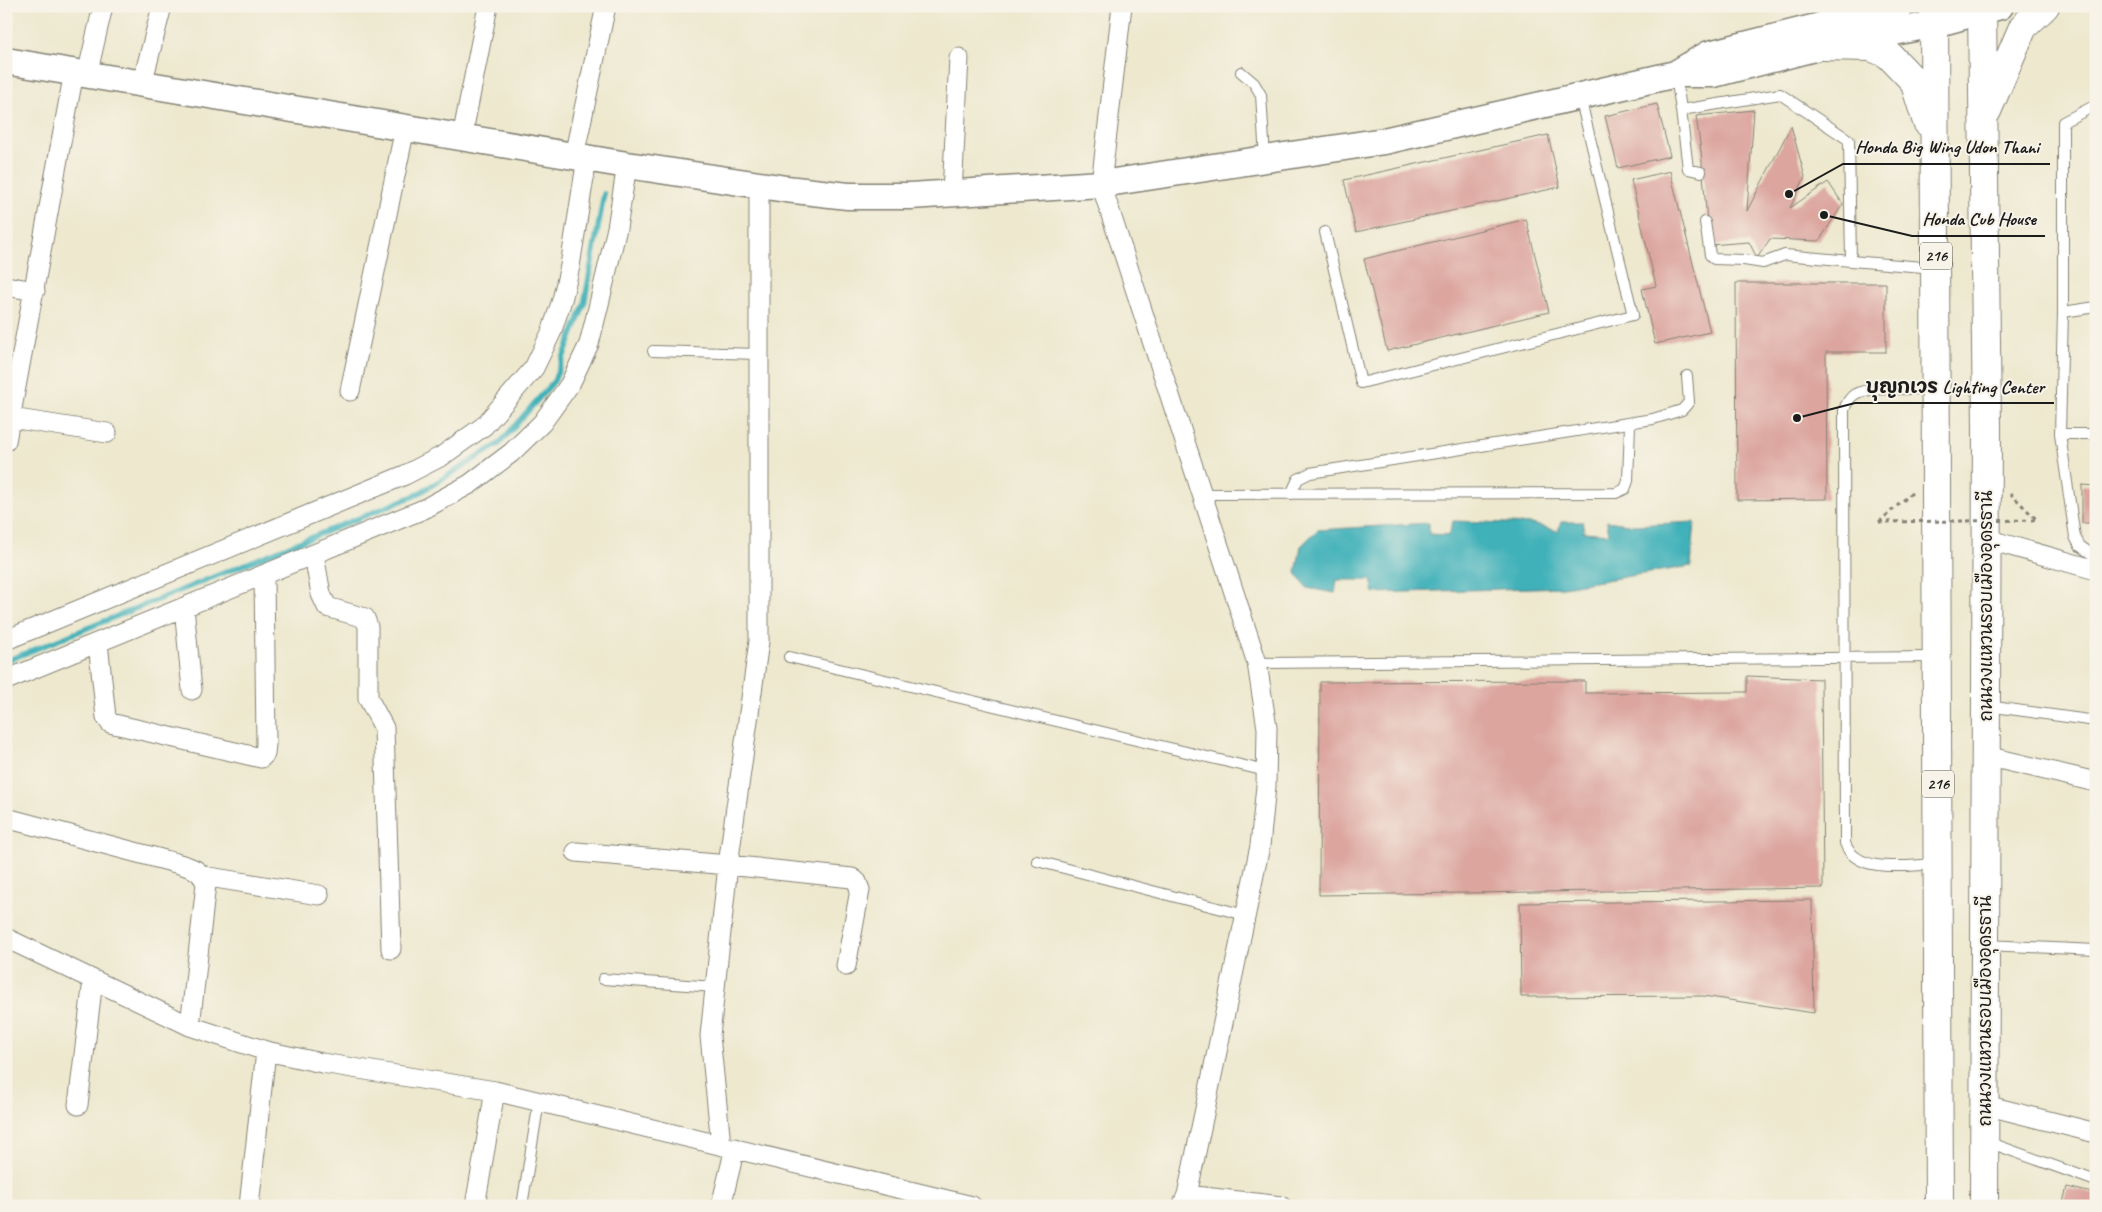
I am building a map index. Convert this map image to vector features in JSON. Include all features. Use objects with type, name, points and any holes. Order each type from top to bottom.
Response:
[{"type":"main road","points":[[1823,36],[1862,6]]},
{"type":"main road","points":[[6,61],[627,165],[759,185],[848,196],[952,193],[1101,184],[1384,141],[1676,74],[1714,74],[1823,36],[1900,6]]},
{"type":"main road","points":[[1982,122],[2023,28],[2045,6]]},
{"type":"main road","points":[[1823,36],[1934,15],[1988,8]]},
{"type":"main road","name":"ถนนวงแหวนรอบเมืองอุดรธานี","points":[[1984,1206],[1986,470],[1982,122],[1988,8]]},
{"type":"main road","name":"216","points":[[1934,15],[1938,470],[1939,1206]]},
{"type":"main road","points":[[1823,36],[1871,47],[1888,54],[1914,81],[1936,150]]},
{"type":"street","points":[[6,441],[80,73],[103,6]]},
{"type":"street","points":[[142,84],[162,6]]},
{"type":"street","points":[[462,137],[488,6]]},
{"type":"street","points":[[6,640],[406,475],[442,456],[484,426],[534,368],[551,333],[562,300],[570,266],[581,157],[606,6]]},
{"type":"street","points":[[1122,6],[1101,184],[1257,663],[1267,728],[1266,786],[1260,846],[1185,1200],[1281,1206]]},
{"type":"street","points":[[952,193],[959,58]]},
{"type":"street","points":[[350,391],[406,128]]},
{"type":"street","points":[[6,680],[424,509],[470,484],[511,453],[542,423],[570,384],[589,344],[616,228],[627,165]]},
{"type":"street","points":[[721,1206],[728,1146],[710,1036],[728,865],[759,642],[759,185]]},
{"type":"street","points":[[6,286],[35,291]]},
{"type":"street","points":[[11,418],[107,433]]},
{"type":"street","points":[[1986,539],[2096,570]]},
{"type":"street","points":[[314,555],[321,594],[327,607],[365,618],[368,627],[368,698],[384,728],[391,949]]},
{"type":"street","points":[[98,643],[106,717],[110,724],[261,758],[265,754],[266,744],[264,575]]},
{"type":"street","points":[[184,607],[192,690]]},
{"type":"street","points":[[1986,756],[2096,782]]},
{"type":"street","points":[[6,818],[176,862],[194,868],[203,876],[206,884],[190,1026]]},
{"type":"street","points":[[576,852],[852,878],[857,882],[860,890],[846,966]]},
{"type":"street","points":[[203,876],[319,895]]},
{"type":"street","points":[[6,938],[190,1026],[266,1051],[322,1063],[495,1091],[972,1206]]},
{"type":"street","points":[[78,1106],[93,980]]},
{"type":"street","points":[[249,1206],[266,1051]]},
{"type":"street","points":[[475,1206],[495,1091]]},
{"type":"street","points":[[1985,1106],[2096,1133]]},
{"type":"lane","points":[[1241,72],[1254,83],[1261,94],[1265,159]]},
{"type":"lane","points":[[1676,74],[1688,169],[1701,172]]},
{"type":"lane","points":[[1681,110],[1780,94],[1849,140],[1852,261]]},
{"type":"lane","points":[[1325,232],[1361,383],[1633,315],[1580,96]]},
{"type":"lane","points":[[2096,105],[2063,122],[2063,312],[2060,434],[2075,537],[2080,546],[2096,557]]},
{"type":"lane","points":[[1705,222],[1710,255],[1714,259],[1763,263],[1785,255],[1936,268]]},
{"type":"lane","points":[[2063,312],[2096,307]]},
{"type":"lane","points":[[653,351],[758,354]]},
{"type":"lane","points":[[1292,494],[1298,479],[1310,473],[1630,424],[1682,410],[1689,402],[1687,376]]},
{"type":"lane","points":[[1937,389],[1872,390],[1862,392],[1848,400],[1844,410],[1844,658],[1845,843],[1848,852],[1868,864],[1883,866],[1939,864]]},
{"type":"lane","points":[[1203,494],[1616,493],[1625,489],[1628,481],[1630,424]]},
{"type":"lane","points":[[2060,434],[2096,434]]},
{"type":"lane","points":[[788,657],[1266,771]]},
{"type":"lane","points":[[1257,663],[1938,657]]},
{"type":"lane","points":[[1986,706],[2096,721]]},
{"type":"lane","points":[[1037,861],[1245,915]]},
{"type":"lane","points":[[1985,945],[2096,950]]},
{"type":"lane","points":[[602,980],[715,987]]},
{"type":"lane","points":[[522,1206],[539,1101]]},
{"type":"lane","points":[[1984,1140],[2096,1181]]},
{"type":"path","points":[[1938,470],[1880,522],[2037,520],[1986,470]]},
{"type":"water","points":[[1453,521],[1532,524],[1558,531],[1561,522],[1583,522],[1584,532],[1609,534],[1607,521],[1635,525],[1695,522],[1691,566],[1563,587],[1374,593],[1371,580],[1337,580],[1335,593],[1307,588],[1296,573],[1301,546],[1317,530],[1429,523],[1429,534],[1449,535]]},
{"type":"building","points":[[1657,104],[1670,156],[1618,168],[1605,116]]},
{"type":"building","points":[[1754,110],[1747,211],[1791,126],[1805,177],[1790,208],[1828,182],[1843,204],[1819,241],[1770,239],[1757,258],[1749,242],[1709,245],[1696,116]]},
{"type":"building","points":[[1548,135],[1560,187],[1356,232],[1344,180]]},
{"type":"building","points":[[1670,171],[1710,332],[1655,344],[1642,289],[1656,286],[1631,180]]},
{"type":"building","points":[[1526,219],[1549,312],[1387,351],[1364,259]]},
{"type":"building","points":[[1736,283],[1886,283],[1886,352],[1826,352],[1827,499],[1737,500]]},
{"type":"building","points":[[2082,485],[2096,486],[2096,523],[2082,523]]},
{"type":"building","points":[[1747,676],[1821,679],[1823,888],[1319,895],[1320,682],[1585,681],[1585,693],[1747,692]]},
{"type":"building","points":[[1812,900],[1814,1013],[1703,996],[1521,997],[1520,903]]},
{"type":"building","points":[[2067,1187],[2096,1194],[2096,1206],[2062,1206]]},
{"type":"waterway","points":[[6,661],[416,495],[499,444],[554,381],[584,305],[604,194]]},
{"type":"place","name":"Honda Big Wing Udon Thani","points":[[1789,194]]},
{"type":"place","name":"Honda Cub House","points":[[1824,215]]},
{"type":"place","name":"บุญกเวร Lighting Center","points":[[1797,418]]}]
